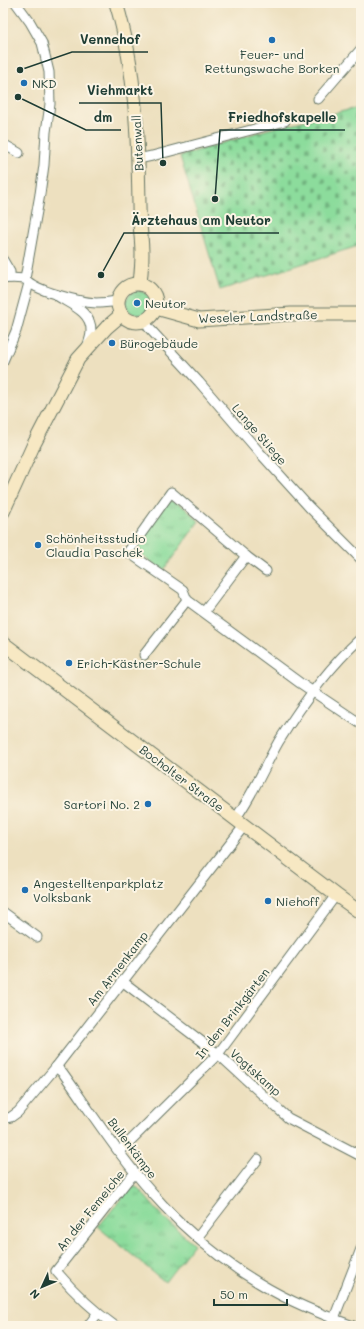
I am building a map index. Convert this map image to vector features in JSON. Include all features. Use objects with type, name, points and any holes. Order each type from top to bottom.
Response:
[{"type":"main road","name":"Butenwall","points":[[116,3],[122,23],[130,65],[135,103],[142,254],[140,284]]},
{"type":"main road","points":[[140,284],[146,286],[154,295],[156,299],[156,308],[150,318],[139,323],[132,322],[121,315],[118,301],[120,295],[128,286],[140,284]]},
{"type":"main road","name":"Weseler Landstraße","points":[[156,308],[198,320],[291,314],[361,314]]},
{"type":"main road","points":[[3,512],[54,403],[78,358],[106,327],[121,315]]},
{"type":"main road","name":"Bocholter Straße","points":[[3,643],[361,913]]},
{"type":"street","points":[[3,361],[16,331],[27,281],[40,194],[50,104],[49,72],[42,43],[30,22],[16,3]]},
{"type":"street","points":[[318,99],[361,49]]},
{"type":"street","points":[[138,159],[285,121]]},
{"type":"street","points":[[3,144],[19,153]]},
{"type":"street","points":[[3,260],[10,272],[6,279],[27,281],[53,293],[88,318],[91,331],[87,347]]},
{"type":"street","points":[[53,293],[96,303],[118,301]]},
{"type":"street","name":"Lange Stiege","points":[[145,321],[149,328],[199,382],[309,507],[361,559]]},
{"type":"street","points":[[266,571],[246,556],[171,492],[128,552],[183,590],[187,600],[294,678],[361,724]]},
{"type":"street","points":[[204,612],[246,556]]},
{"type":"street","points":[[144,655],[187,600]]},
{"type":"street","name":"Am Armenkamp","points":[[3,1119],[18,1112],[56,1067],[122,981],[240,822],[244,808],[279,742],[313,690],[331,668],[361,638]]},
{"type":"street","name":"In den Brinkgärten","points":[[119,1151],[218,1054],[336,895]]},
{"type":"street","points":[[3,912],[37,937]]},
{"type":"street","name":"Vogtskamp","points":[[122,981],[218,1054],[288,1118],[361,1156]]},
{"type":"street","name":"Bullenkämpe","points":[[56,1067],[63,1073],[136,1173],[163,1205],[197,1238],[237,1269],[259,1283],[332,1322],[352,1326]]},
{"type":"street","points":[[197,1238],[258,1159]]},
{"type":"street","name":"An der Femeiche","points":[[115,1326],[98,1314],[75,1293],[56,1271],[128,1180],[136,1173]]},
{"type":"street","points":[[332,1322],[361,1249]]},
{"type":"street","points":[[88,1326],[98,1314]]},
{"type":"green space","points":[[361,107],[361,245],[220,290],[180,156],[269,129]]},
{"type":"green space","points":[[138,291],[143,292],[149,298],[149,308],[143,314],[138,315],[133,314],[127,308],[126,303],[127,298],[133,292]]},
{"type":"green space","points":[[169,501],[181,505],[199,521],[163,571],[141,554],[138,541]]},
{"type":"green space","points":[[131,1187],[138,1188],[162,1216],[194,1244],[165,1282],[98,1227]]},
{"type":"place","name":"Feuer- und Rettungswache Borken","points":[[272,40]]},
{"type":"place","name":"Vennehof","points":[[20,70]]},
{"type":"place","name":"NKD","points":[[24,83]]},
{"type":"place","name":"dm","points":[[18,97]]},
{"type":"place","name":"Viehmarkt","points":[[163,163]]},
{"type":"place","name":"Friedhofskapelle","points":[[215,199]]},
{"type":"place","name":"Ärztehaus am Neutor","points":[[101,275]]},
{"type":"place","name":"Neutor","points":[[137,303]]},
{"type":"place","name":"Bürogebäude","points":[[112,343]]},
{"type":"place","name":"Schönheitsstudio Claudia Paschek","points":[[38,545]]},
{"type":"place","name":"Erich-Kästner-Schule","points":[[69,663]]},
{"type":"place","name":"Sartori No. 2","points":[[148,804]]},
{"type":"place","name":"Angestelltenparkplatz Volksbank","points":[[25,890]]},
{"type":"place","name":"Niehoff","points":[[268,901]]}]
